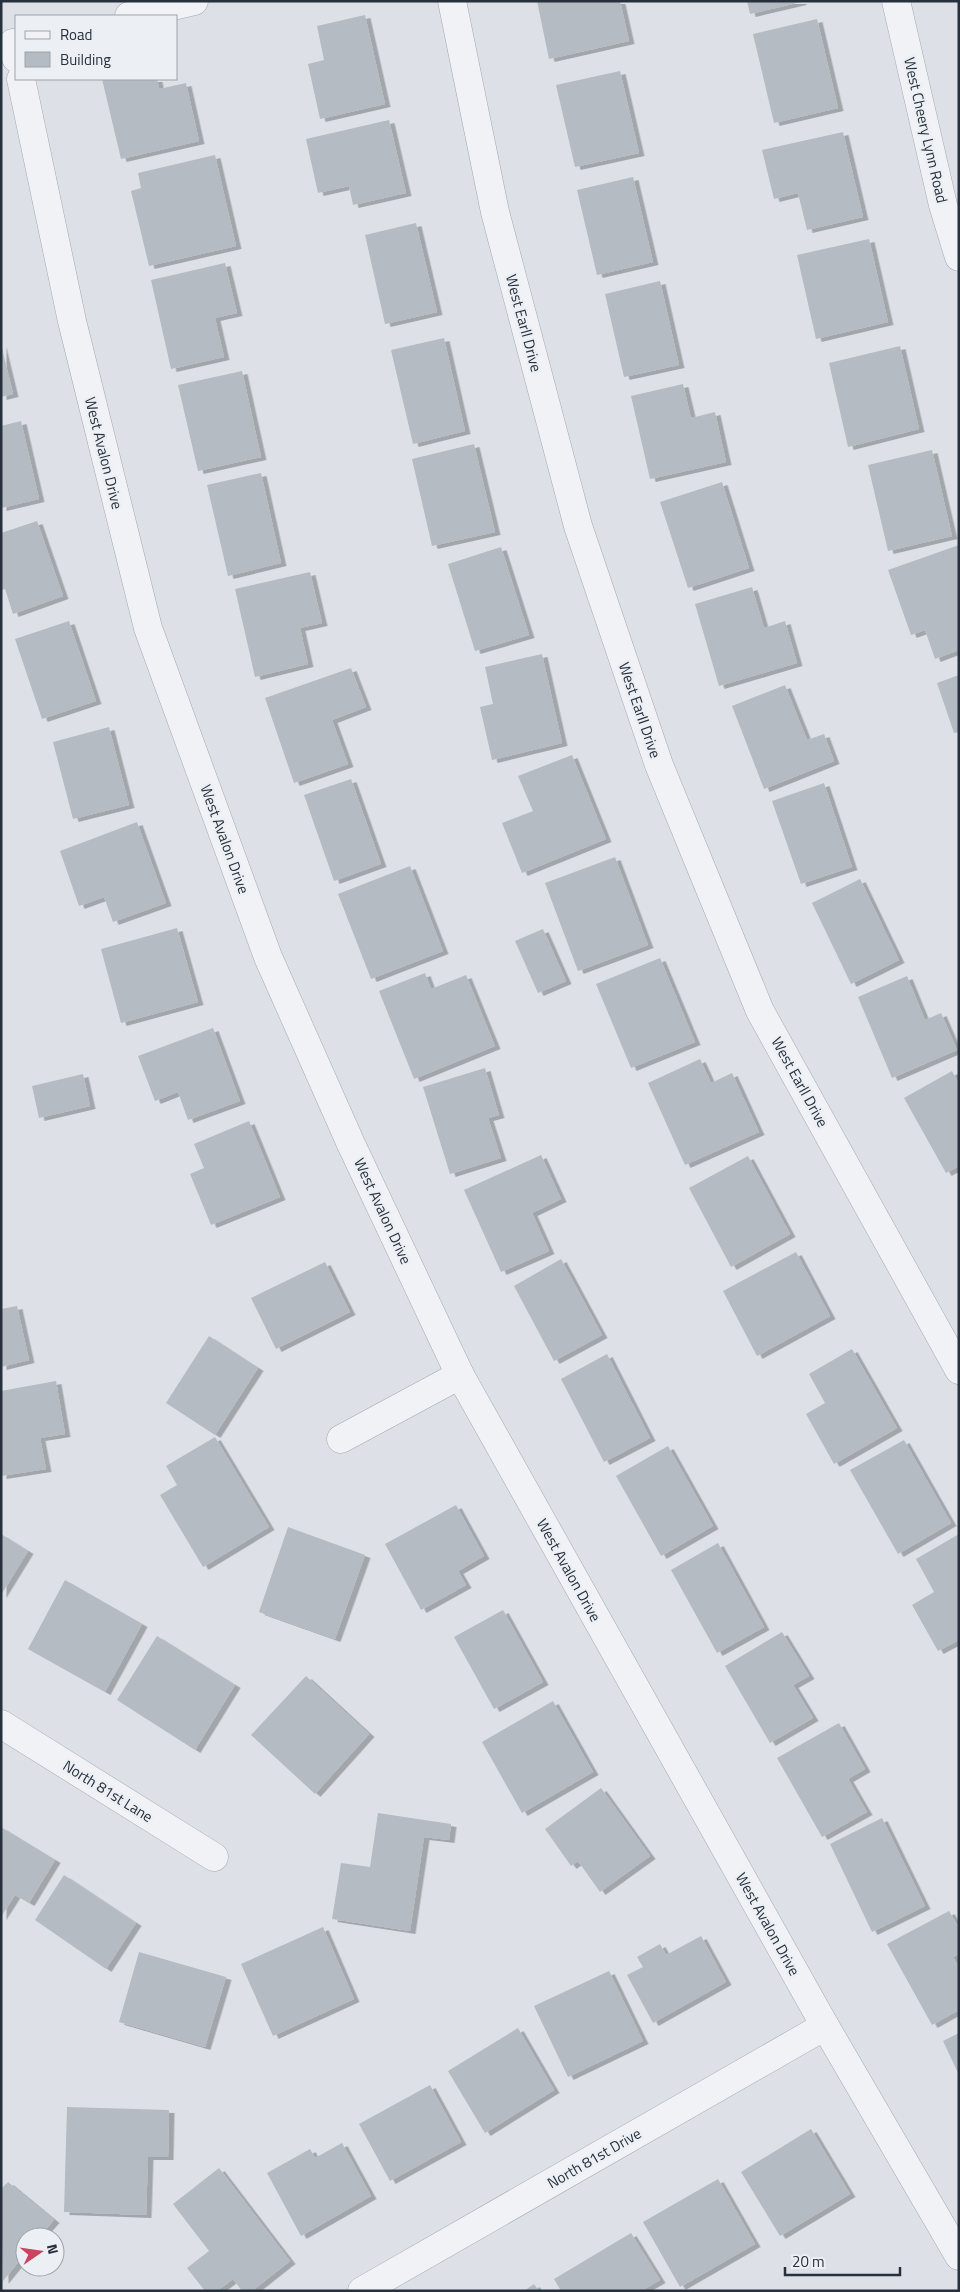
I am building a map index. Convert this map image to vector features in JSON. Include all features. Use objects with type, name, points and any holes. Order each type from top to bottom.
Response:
[{"type":"street","points":[[133,15],[194,1]]},
{"type":"street","name":"West Earll Drive","points":[[452,1],[495,212],[578,526],[658,765],[760,1011],[959,1370]]},
{"type":"street","name":"West Cheery Lynn Road","points":[[896,1],[943,205],[959,257]]},
{"type":"street","name":"West Avalon Drive","points":[[21,80],[72,321],[148,628],[268,957],[351,1144],[460,1375],[825,2026],[959,2256]]},
{"type":"street","points":[[341,1439],[460,1375]]},
{"type":"street","name":"North 81st Lane","points":[[1,1724],[214,1857]]},
{"type":"street","name":"North 81st Drive","points":[[362,2291],[825,2026]]},
{"type":"building","points":[[537,1],[620,1],[629,41],[549,59]]},
{"type":"building","points":[[747,1],[801,1],[801,2],[750,14]]},
{"type":"building","points":[[365,15],[385,104],[320,119],[308,64],[324,60],[317,26]]},
{"type":"building","points":[[817,19],[838,108],[774,123],[753,34]]},
{"type":"building","points":[[620,71],[639,153],[575,167],[556,85]]},
{"type":"building","points":[[102,80],[157,80],[159,89],[186,83],[199,141],[121,159]]},
{"type":"building","points":[[389,120],[406,193],[353,205],[349,186],[318,193],[306,139]]},
{"type":"building","points":[[843,132],[863,217],[807,230],[798,193],[774,199],[762,150]]},
{"type":"building","points":[[215,155],[236,246],[149,266],[131,191],[141,188],[138,173]]},
{"type":"building","points":[[633,177],[653,262],[597,275],[577,190]]},
{"type":"building","points":[[416,223],[437,312],[385,324],[365,235]]},
{"type":"building","points":[[869,239],[888,322],[816,339],[797,255]]},
{"type":"building","points":[[225,263],[237,313],[215,318],[224,357],[171,369],[151,280]]},
{"type":"building","points":[[660,281],[679,365],[624,377],[605,294]]},
{"type":"building","points":[[444,338],[465,431],[413,444],[391,350]]},
{"type":"building","points":[[1,344],[13,394],[1,397]]},
{"type":"building","points":[[900,346],[919,429],[848,447],[829,363]]},
{"type":"building","points":[[242,371],[261,457],[198,471],[178,385]]},
{"type":"building","points":[[683,384],[691,418],[715,412],[726,462],[650,479],[631,396]]},
{"type":"building","points":[[21,421],[39,499],[1,508],[1,426]]},
{"type":"building","points":[[474,444],[495,532],[432,546],[412,459]]},
{"type":"building","points":[[932,450],[952,536],[888,551],[868,465]]},
{"type":"building","points":[[261,473],[281,563],[228,576],[207,485]]},
{"type":"building","points":[[722,482],[749,568],[688,588],[660,502]]},
{"type":"building","points":[[37,521],[63,596],[13,614],[5,589],[1,590],[1,533]]},
{"type":"building","points":[[959,545],[959,650],[935,659],[925,630],[911,635],[888,570]]},
{"type":"building","points":[[501,547],[529,635],[475,651],[448,564]]},
{"type":"building","points":[[310,572],[322,623],[300,628],[308,664],[255,677],[235,589]]},
{"type":"building","points":[[752,587],[764,628],[785,621],[797,663],[719,686],[695,604]]},
{"type":"building","points":[[69,621],[96,701],[42,719],[15,639]]},
{"type":"building","points":[[542,654],[562,743],[492,760],[480,707],[493,704],[485,667]]},
{"type":"building","points":[[351,668],[366,707],[332,720],[348,764],[294,783],[265,698]]},
{"type":"building","points":[[959,675],[959,732],[954,733],[937,683]]},
{"type":"building","points":[[785,685],[807,740],[824,734],[834,761],[764,789],[732,706]]},
{"type":"building","points":[[109,727],[129,805],[73,819],[53,742]]},
{"type":"building","points":[[572,755],[606,839],[522,873],[502,823],[533,811],[518,776]]},
{"type":"building","points":[[351,779],[381,864],[334,881],[304,795]]},
{"type":"building","points":[[824,783],[852,867],[801,884],[772,801]]},
{"type":"building","points":[[137,822],[166,903],[113,922],[104,897],[79,906],[60,851]]},
{"type":"building","points":[[615,857],[648,945],[578,971],[545,883]]},
{"type":"building","points":[[410,866],[443,951],[371,979],[338,894]]},
{"type":"building","points":[[860,879],[899,960],[851,984],[812,903]]},
{"type":"building","points":[[177,928],[198,1002],[121,1023],[101,949]]},
{"type":"building","points":[[543,929],[566,981],[538,993],[515,941]]},
{"type":"building","points":[[660,958],[695,1042],[631,1068],[596,984]]},
{"type":"building","points":[[425,973],[431,989],[466,975],[495,1046],[414,1079],[379,991]]},
{"type":"building","points":[[907,976],[925,1020],[941,1013],[957,1050],[892,1078],[858,997]]},
{"type":"building","points":[[213,1028],[240,1101],[188,1120],[178,1092],[155,1101],[138,1056]]},
{"type":"building","points":[[700,1059],[711,1083],[732,1073],[759,1132],[685,1165],[648,1083]]},
{"type":"building","points":[[485,1068],[499,1115],[488,1118],[501,1158],[450,1174],[423,1087]]},
{"type":"building","points":[[952,1071],[959,1084],[959,1166],[946,1173],[904,1098]]},
{"type":"building","points":[[83,1074],[90,1106],[39,1118],[32,1086]]},
{"type":"building","points":[[249,1121],[280,1197],[211,1225],[190,1174],[204,1168],[194,1144]]},
{"type":"building","points":[[541,1155],[561,1199],[532,1213],[549,1251],[501,1272],[464,1190]]},
{"type":"building","points":[[748,1156],[790,1234],[731,1267],[689,1188]]},
{"type":"building","points":[[796,1252],[830,1316],[757,1356],[723,1291]]},
{"type":"building","points":[[561,1259],[602,1335],[554,1361],[514,1286]]},
{"type":"building","points":[[325,1262],[350,1312],[276,1349],[251,1298]]},
{"type":"building","points":[[17,1306],[29,1360],[1,1367],[1,1309]]},
{"type":"building","points":[[209,1336],[258,1368],[215,1435],[166,1403]]},
{"type":"building","points":[[852,1349],[897,1428],[834,1464],[806,1414],[825,1403],[809,1374]]},
{"type":"building","points":[[607,1354],[650,1438],[604,1462],[561,1379]]},
{"type":"building","points":[[56,1381],[65,1434],[40,1438],[46,1469],[1,1476],[1,1391]]},
{"type":"building","points":[[215,1437],[269,1527],[203,1567],[160,1495],[177,1485],[166,1466]]},
{"type":"building","points":[[904,1440],[951,1523],[898,1554],[850,1470]]},
{"type":"building","points":[[668,1446],[713,1526],[661,1556],[616,1476]]},
{"type":"building","points":[[456,1505],[484,1556],[458,1571],[466,1585],[421,1610],[385,1544]]},
{"type":"building","points":[[288,1527],[365,1555],[335,1639],[259,1612]]},
{"type":"building","points":[[1,1534],[28,1551],[1,1595]]},
{"type":"building","points":[[959,1534],[959,1640],[938,1651],[912,1605],[934,1592],[916,1559]]},
{"type":"building","points":[[718,1543],[764,1627],[717,1653],[671,1570]]},
{"type":"building","points":[[65,1580],[142,1624],[105,1692],[28,1649]]},
{"type":"building","points":[[503,1610],[543,1682],[494,1709],[454,1637]]},
{"type":"building","points":[[782,1632],[809,1676],[793,1685],[813,1718],[770,1743],[725,1666]]},
{"type":"building","points":[[157,1636],[235,1685],[195,1750],[117,1700]]},
{"type":"building","points":[[306,1676],[369,1734],[315,1794],[251,1735]]},
{"type":"building","points":[[553,1701],[593,1772],[522,1813],[482,1742]]},
{"type":"building","points":[[839,1723],[865,1769],[848,1779],[867,1812],[822,1837],[777,1758]]},
{"type":"building","points":[[601,1788],[650,1856],[600,1892],[578,1861],[571,1866],[545,1829]]},
{"type":"building","points":[[378,1813],[451,1824],[449,1840],[424,1837],[410,1931],[332,1919],[341,1863],[370,1867]]},
{"type":"building","points":[[882,1818],[925,1906],[872,1932],[830,1844]]},
{"type":"building","points":[[1,1827],[55,1860],[29,1903],[15,1895],[1,1917]]},
{"type":"building","points":[[64,1875],[136,1923],[106,1969],[35,1920]]},
{"type":"building","points":[[949,1911],[959,1928],[959,1954],[953,1957],[959,1968],[959,2010],[932,2025],[887,1944]]},
{"type":"building","points":[[323,1927],[354,1999],[273,2036],[241,1964]]},
{"type":"building","points":[[701,1936],[726,1982],[653,2023],[627,1975],[643,1967],[637,1957],[660,1944],[666,1955]]},
{"type":"building","points":[[139,1952],[226,1977],[205,2047],[119,2022]]},
{"type":"building","points":[[609,1971],[643,2041],[568,2077],[534,2006]]},
{"type":"building","points":[[518,2028],[554,2090],[485,2133],[448,2071]]},
{"type":"building","points":[[959,2033],[959,2075],[943,2041]]},
{"type":"building","points":[[430,2085],[461,2142],[390,2181],[359,2124]]},
{"type":"building","points":[[67,2107],[169,2110],[168,2157],[148,2157],[146,2215],[64,2212]]},
{"type":"building","points":[[811,2129],[850,2194],[780,2236],[741,2172]]},
{"type":"building","points":[[342,2143],[371,2196],[301,2236],[267,2173],[310,2149],[315,2158]]},
{"type":"building","points":[[219,2168],[290,2261],[252,2291],[242,2291],[233,2279],[217,2291],[205,2291],[187,2268],[209,2251],[173,2204]]},
{"type":"building","points":[[718,2179],[755,2244],[680,2287],[643,2222]]},
{"type":"building","points":[[8,2182],[54,2220],[48,2227],[15,2227],[15,2266],[3,2281],[1,2189]]},
{"type":"building","points":[[631,2233],[660,2280],[641,2291],[561,2291],[554,2279]]},
{"type":"building","points":[[534,2284],[539,2291],[524,2291]]}]
